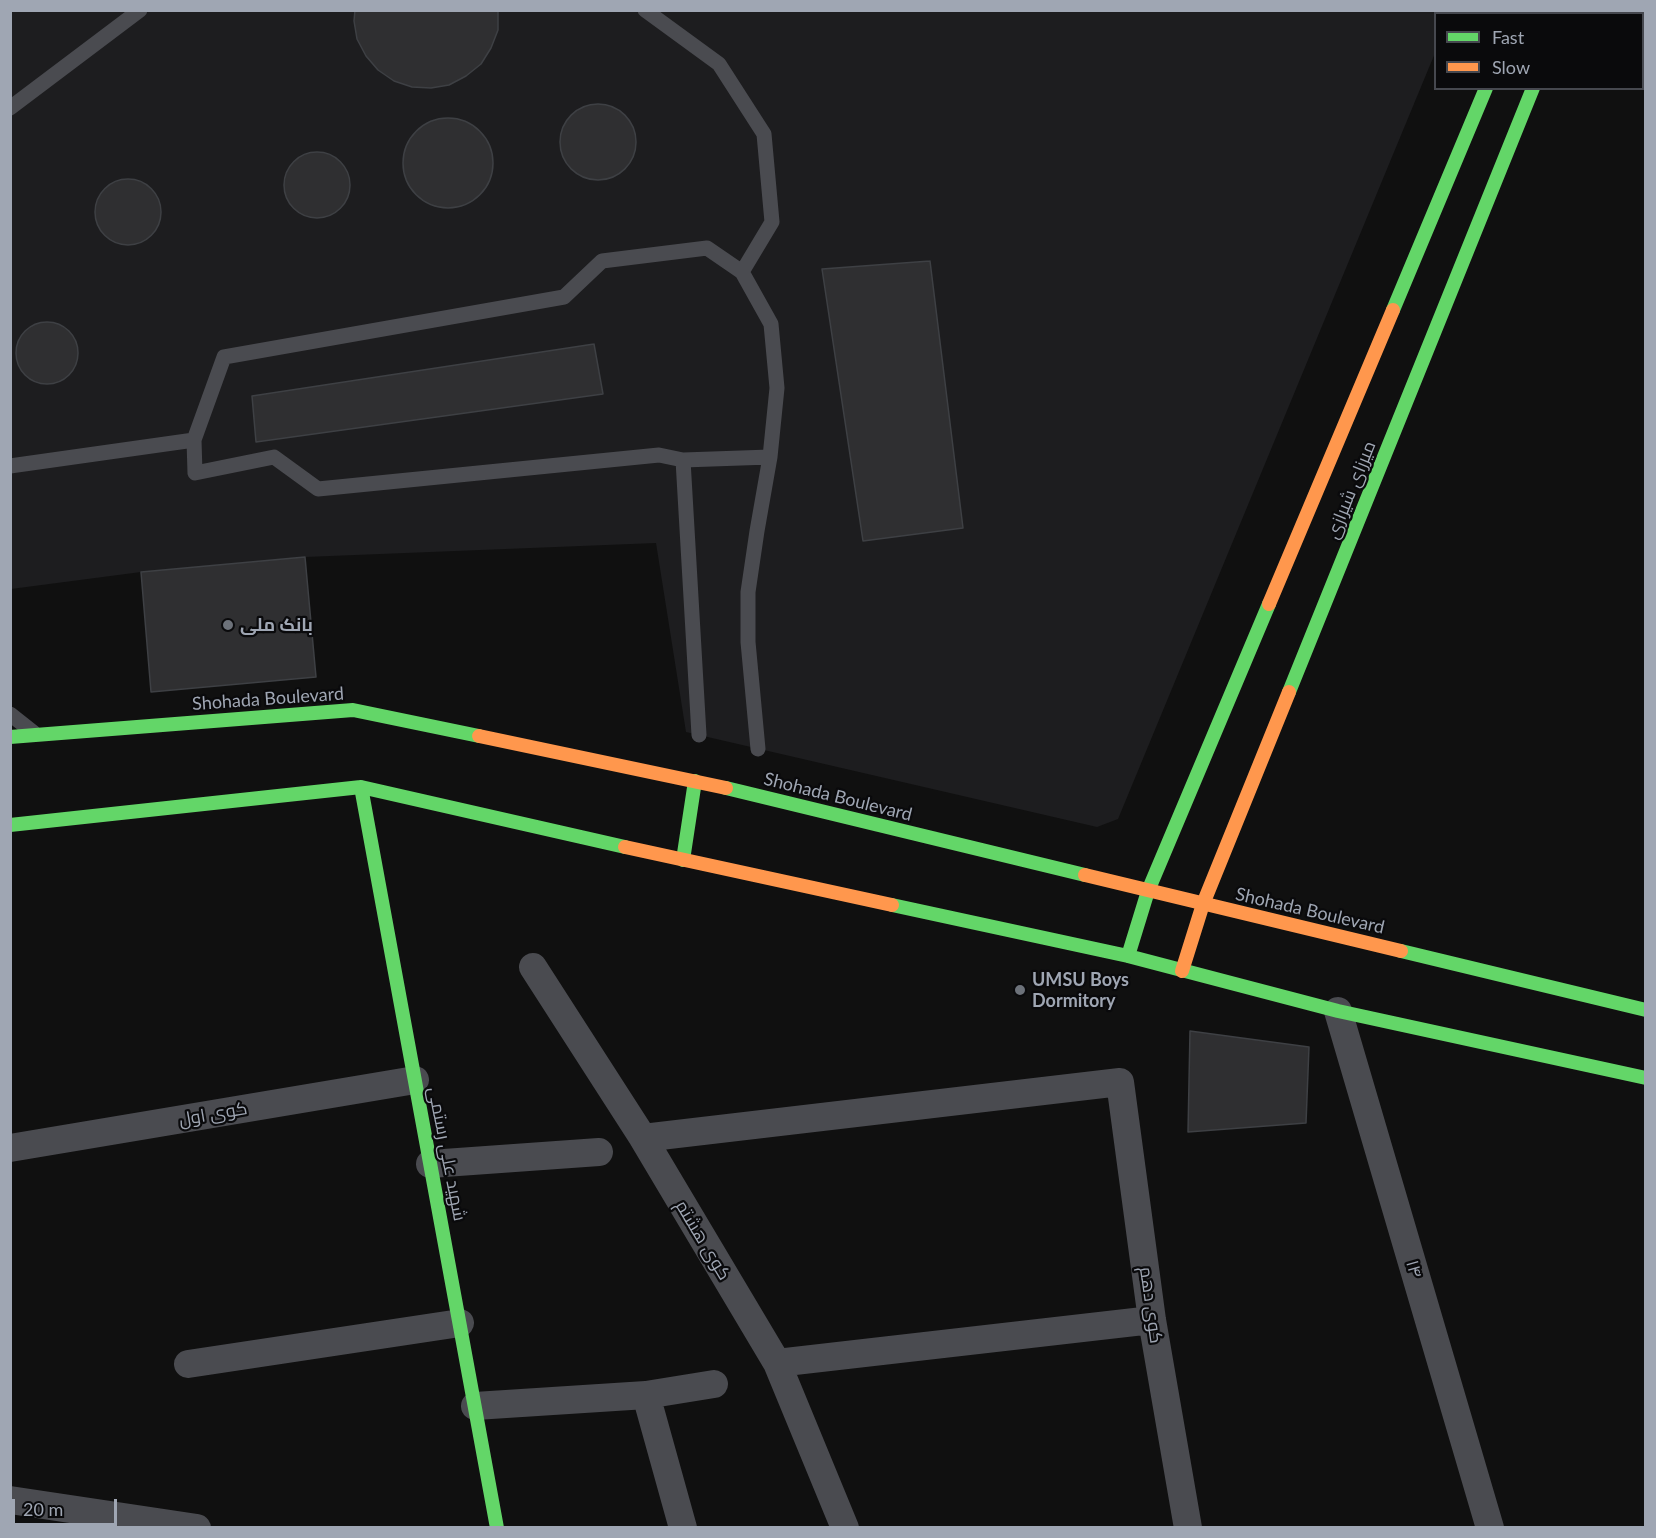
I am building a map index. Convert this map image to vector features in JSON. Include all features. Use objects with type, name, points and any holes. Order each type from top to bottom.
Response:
[{"type":"main road","name":"میرزای شیرازی","points":[[1128,956],[1148,891],[1485,90]]},
{"type":"main road","name":"میرزای شیرازی","points":[[1182,971],[1203,904],[1532,90]]},
{"type":"main road","name":"Shohada Boulevard","points":[[10,737],[353,710],[694,781],[1646,1010]]},
{"type":"main road","points":[[683,861],[694,781]]},
{"type":"main road","points":[[10,825],[361,787],[683,861],[1128,956],[1338,1011],[1646,1078]]},
{"type":"main road","name":"شهید علی رستمی","points":[[361,787],[497,1527]]},
{"type":"street","name":"کوی هشتم","points":[[533,967],[643,1138],[777,1363],[845,1527]]},
{"type":"street","name":"۱۴","points":[[1338,1011],[1490,1527]]},
{"type":"street","name":"کوی اول","points":[[10,1148],[415,1080]]},
{"type":"street","name":"کوی دهم","points":[[643,1138],[1120,1082],[1152,1320],[1188,1527]]},
{"type":"street","points":[[430,1164],[599,1152]]},
{"type":"street","points":[[777,1363],[1152,1320]]},
{"type":"street","points":[[188,1364],[460,1323]]},
{"type":"street","points":[[475,1406],[646,1395],[714,1384]]},
{"type":"street","points":[[646,1395],[683,1527]]},
{"type":"street","points":[[10,1500],[197,1527]]},
{"type":"lane","points":[[10,108],[140,10]]},
{"type":"lane","points":[[645,10],[720,64],[764,134],[772,222],[742,272]]},
{"type":"lane","points":[[758,749],[748,642],[748,592],[770,457],[777,388],[771,324],[742,272],[707,248],[602,261],[564,297],[224,357],[194,440],[195,473],[274,457],[318,489],[659,454],[683,460],[770,457]]},
{"type":"lane","points":[[10,466],[194,440]]},
{"type":"lane","points":[[683,460],[699,735]]},
{"type":"lane","points":[[10,714],[36,735]]},
{"type":"shaded area","points":[[10,11],[1453,11],[1434,12],[1434,55],[1118,819],[1097,827],[686,732],[656,543],[305,557],[141,572],[11,589]]},
{"type":"building","points":[[355,10],[498,10],[498,30],[481,64],[466,76],[449,85],[431,88],[412,87],[394,81],[378,70],[366,56],[357,39]]},
{"type":"building","points":[[598,104],[612,107],[625,115],[633,128],[636,142],[633,156],[625,169],[612,177],[598,180],[584,177],[571,169],[563,156],[560,142],[563,128],[571,115],[584,107]]},
{"type":"building","points":[[439,118],[457,118],[473,125],[486,138],[493,154],[493,172],[486,188],[473,201],[457,208],[439,208],[423,201],[410,188],[403,172],[403,154],[410,138],[423,125]]},
{"type":"building","points":[[317,152],[330,155],[340,162],[347,172],[350,185],[347,198],[340,208],[330,215],[317,218],[304,215],[294,208],[287,198],[284,185],[287,172],[294,162],[304,155]]},
{"type":"building","points":[[128,179],[141,182],[151,189],[158,199],[161,212],[158,225],[151,235],[141,242],[128,245],[115,242],[105,235],[98,225],[95,212],[98,199],[105,189],[115,182]]},
{"type":"building","points":[[930,261],[963,528],[863,541],[822,269]]},
{"type":"building","points":[[47,322],[69,331],[78,353],[69,375],[47,384],[25,375],[16,353],[25,331]]},
{"type":"building","points":[[594,344],[603,394],[256,442],[252,396]]},
{"type":"building","name":"بانک ملی","points":[[305,557],[316,677],[151,692],[141,572]]},
{"type":"building","points":[[1190,1031],[1309,1047],[1306,1123],[1188,1132]]},
{"type":"traffic: fast","points":[[1393,310],[1485,90]]},
{"type":"traffic: fast","points":[[1289,692],[1532,90]]},
{"type":"traffic: fast","points":[[1128,956],[1148,891],[1269,604]]},
{"type":"traffic: fast","points":[[10,737],[353,710],[479,736]]},
{"type":"traffic: fast","points":[[683,860],[695,781]]},
{"type":"traffic: fast","points":[[361,787],[497,1528]]},
{"type":"traffic: fast","points":[[10,825],[361,787],[625,847]]},
{"type":"traffic: fast","points":[[726,788],[1085,875]]},
{"type":"traffic: fast","points":[[892,905],[1128,956],[1338,1011],[1646,1078]]},
{"type":"traffic: fast","points":[[1401,951],[1646,1010]]},
{"type":"traffic: slow","points":[[1269,604],[1393,310]]},
{"type":"traffic: slow","points":[[1182,971],[1203,904],[1289,692]]},
{"type":"traffic: slow","points":[[479,736],[726,788]]},
{"type":"traffic: slow","points":[[625,847],[892,905]]},
{"type":"traffic: slow","points":[[1085,875],[1401,951]]},
{"type":"place","name":"بانک ملی","points":[[228,625]]},
{"type":"place","name":"UMSU Boys Dormitory","points":[[1020,990]]}]
